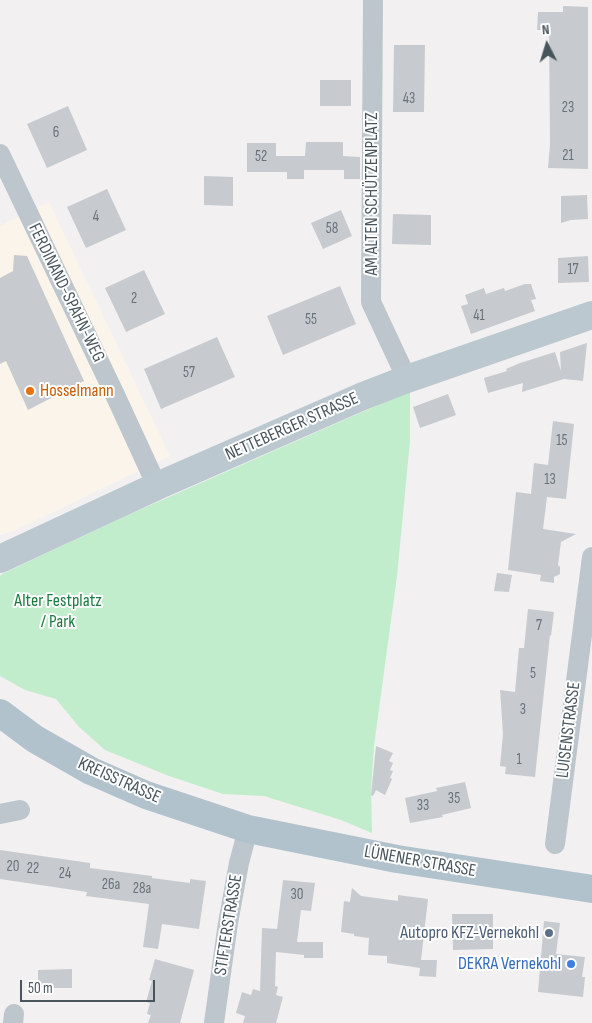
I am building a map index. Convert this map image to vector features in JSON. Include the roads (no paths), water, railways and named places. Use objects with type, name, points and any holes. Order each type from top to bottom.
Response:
[{"type":"main road","name":"KREISSTRASSE","points":[[0,713],[35,739],[91,771],[146,795],[248,829]]},
{"type":"main road","name":"LÜNENER STRASSE","points":[[248,829],[397,860],[592,889]]},
{"type":"street","name":"AM ALTEN SCHÜTZENPLATZ","points":[[373,0],[371,302],[407,379]]},
{"type":"street","name":"FERDINAND-SPAHN-WEG","points":[[0,154],[157,486]]},
{"type":"street","name":"NETTEBERGER STRASSE","points":[[0,559],[157,486],[407,379],[592,315]]},
{"type":"street","name":"LUISENSTRASSE","points":[[555,844],[592,557]]},
{"type":"street","points":[[0,814],[20,810]]},
{"type":"street","name":"STIFTERSTRASSE","points":[[214,1023],[228,923],[248,829]]},
{"type":"place","name":"Hosselmann","points":[[30,391]]},
{"type":"place","name":"Autopro KFZ-Vernekohl","points":[[549,933]]},
{"type":"place","name":"DEKRA Vernekohl","points":[[571,964]]},
{"type":"park label","name":"Alter Festplatz / Park","points":[[58,611]]}]
